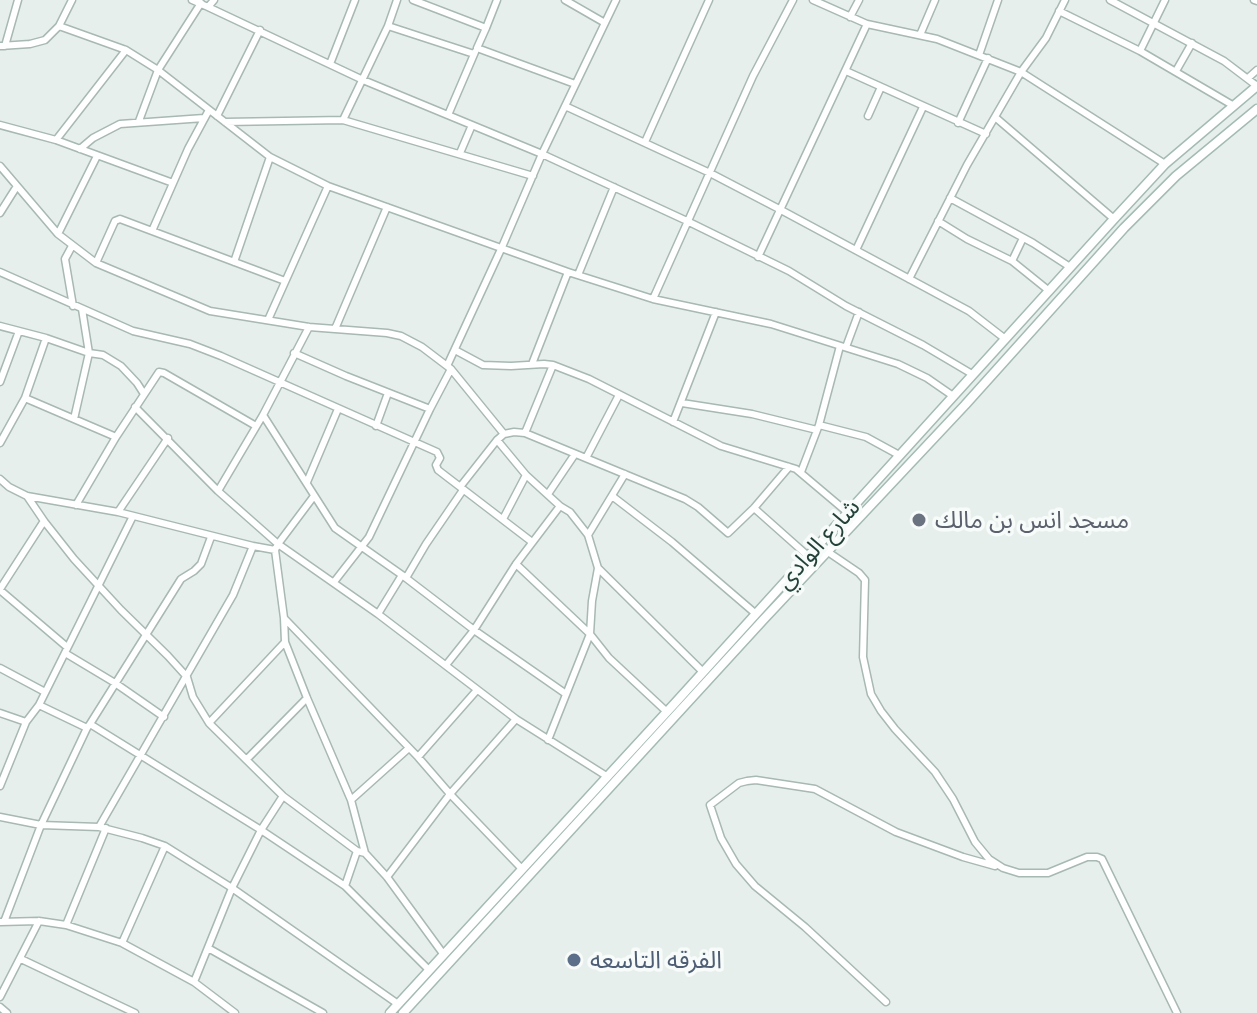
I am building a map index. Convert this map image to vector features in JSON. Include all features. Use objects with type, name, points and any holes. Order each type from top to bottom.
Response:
[{"type":"main road","name":"شارع الوادي","points":[[390,1013],[522,869],[604,788],[608,777],[1165,164],[1257,86]]},
{"type":"main road","name":"شارع الوادي","points":[[403,1013],[604,788],[965,405],[1124,228],[1176,176],[1257,109]]},
{"type":"street","points":[[18,0],[3,46],[45,40],[59,26],[72,0]]},
{"type":"street","points":[[192,0],[363,80],[542,154],[687,221],[805,280],[972,374]]},
{"type":"street","points":[[139,121],[158,70],[205,5],[214,0]]},
{"type":"street","points":[[330,64],[355,0]]},
{"type":"street","points":[[343,120],[388,26],[397,0]]},
{"type":"street","points":[[413,0],[486,28]]},
{"type":"street","points":[[448,115],[497,0]]},
{"type":"street","points":[[565,0],[605,23]]},
{"type":"street","points":[[334,582],[363,547],[414,443],[542,154],[616,0]]},
{"type":"street","points":[[645,142],[709,0]]},
{"type":"street","points":[[653,299],[756,68],[793,0]]},
{"type":"street","points":[[813,0],[867,24],[937,39],[1021,72],[1165,164]]},
{"type":"street","points":[[850,17],[859,0]]},
{"type":"street","points":[[920,35],[935,0]]},
{"type":"street","points":[[979,55],[998,0]]},
{"type":"street","points":[[909,279],[995,117],[1021,72],[1046,38],[1065,0]]},
{"type":"street","points":[[1110,0],[1224,61],[1257,86]]},
{"type":"street","points":[[1140,51],[1165,0]]},
{"type":"street","points":[[1059,11],[1140,51],[1234,106]]},
{"type":"street","points":[[758,257],[867,24]]},
{"type":"street","points":[[59,26],[126,50],[158,70],[270,157],[328,186],[568,272],[653,299],[771,324],[907,367],[953,396]]},
{"type":"street","points":[[388,26],[575,84]]},
{"type":"street","points":[[217,116],[260,30]]},
{"type":"street","points":[[1176,71],[1192,43]]},
{"type":"street","points":[[56,140],[126,50]]},
{"type":"street","points":[[958,123],[988,58]]},
{"type":"street","points":[[1248,78],[1257,70]]},
{"type":"street","points":[[846,71],[986,134]]},
{"type":"street","points":[[868,116],[881,87]]},
{"type":"street","points":[[565,106],[710,173],[781,210],[969,311],[1004,338]]},
{"type":"street","points":[[856,250],[923,107]]},
{"type":"street","points":[[152,231],[209,110]]},
{"type":"street","points":[[995,117],[1114,219]]},
{"type":"street","points":[[80,149],[93,138],[120,124],[204,118]]},
{"type":"street","points":[[225,122],[343,120],[533,176]]},
{"type":"street","points":[[0,125],[56,140],[173,183]]},
{"type":"street","points":[[460,153],[472,125]]},
{"type":"street","points":[[58,234],[97,156]]},
{"type":"street","points":[[234,262],[270,157]]},
{"type":"street","points":[[0,166],[58,234],[96,263],[201,308],[309,327],[401,336],[422,347],[449,368],[504,434]]},
{"type":"street","points":[[0,213],[17,186]]},
{"type":"street","points":[[268,320],[328,186]]},
{"type":"street","points":[[578,275],[614,187]]},
{"type":"street","points":[[950,198],[1070,267]]},
{"type":"street","points":[[335,329],[387,207]]},
{"type":"street","points":[[96,263],[117,219],[285,281]]},
{"type":"street","points":[[938,221],[1012,261],[1048,290]]},
{"type":"street","points":[[1012,261],[1023,238]]},
{"type":"street","points":[[72,246],[65,259],[73,306]]},
{"type":"street","points":[[0,272],[133,331],[190,344],[440,455],[436,465],[438,470],[532,542]]},
{"type":"street","points":[[532,364],[568,272]]},
{"type":"street","points":[[74,419],[89,353],[82,309]]},
{"type":"street","points":[[673,422],[716,312]]},
{"type":"street","points":[[801,472],[843,346],[859,312]]},
{"type":"street","points":[[0,326],[103,355],[121,366],[144,394]]},
{"type":"street","points":[[218,491],[263,415],[309,327]]},
{"type":"street","points":[[0,382],[19,331]]},
{"type":"street","points":[[0,443],[25,398],[46,338]]},
{"type":"street","points":[[455,350],[490,367],[553,365],[589,379],[721,446],[801,472],[847,512]]},
{"type":"street","points":[[294,353],[430,409]]},
{"type":"street","points":[[525,433],[553,365]]},
{"type":"street","points":[[76,505],[135,407],[161,372],[256,426]]},
{"type":"street","points":[[376,426],[388,393]]},
{"type":"street","points":[[586,458],[619,395]]},
{"type":"street","points":[[25,398],[116,437]]},
{"type":"street","points":[[682,403],[866,437],[899,455]]},
{"type":"street","points":[[135,407],[276,547],[334,582],[516,719],[608,777]]},
{"type":"street","points":[[307,482],[338,409]]},
{"type":"street","points":[[263,415],[335,528],[566,694]]},
{"type":"street","points":[[378,614],[462,488],[504,434],[525,433],[692,502],[728,533],[789,467]]},
{"type":"street","points":[[118,512],[168,438]]},
{"type":"street","points":[[497,440],[526,475],[570,512],[588,535],[598,568],[590,634],[548,740]]},
{"type":"street","points":[[548,494],[575,454]]},
{"type":"street","points":[[588,535],[625,474]]},
{"type":"street","points":[[503,519],[526,475]]},
{"type":"street","points":[[0,479],[27,496],[118,512],[253,546],[276,547]]},
{"type":"street","points":[[27,496],[74,559],[187,677],[193,697],[209,723],[283,796],[361,852],[387,877],[444,955]]},
{"type":"street","points":[[314,496],[276,547],[285,642],[351,800],[361,852],[345,886]]},
{"type":"street","points":[[612,496],[681,549],[756,614]]},
{"type":"street","points":[[446,665],[560,506]]},
{"type":"street","points":[[754,508],[808,556]]},
{"type":"street","points":[[0,786],[2,771],[26,722],[39,705],[133,516]]},
{"type":"street","points":[[44,521],[0,590],[66,650],[164,717]]},
{"type":"street","points":[[211,537],[201,564],[181,579],[89,726],[41,825],[2,922],[39,921],[66,925],[122,943],[194,982],[235,1013]]},
{"type":"street","points":[[66,925],[103,828],[140,755],[233,595],[253,546]]},
{"type":"street","points":[[828,552],[865,580],[862,642],[864,670],[871,694],[895,729],[935,772],[975,842],[989,859],[1003,868]]},
{"type":"street","points":[[516,564],[667,712]]},
{"type":"street","points":[[598,568],[703,672]]},
{"type":"street","points":[[284,618],[522,869]]},
{"type":"street","points":[[209,723],[285,642]]},
{"type":"street","points":[[0,668],[45,692]]},
{"type":"street","points":[[418,757],[477,690]]},
{"type":"street","points":[[247,759],[307,698]]},
{"type":"street","points":[[39,705],[89,726],[140,755],[345,886],[429,970]]},
{"type":"street","points":[[0,713],[26,722]]},
{"type":"street","points":[[387,877],[450,794],[516,719]]},
{"type":"street","points":[[351,800],[409,748]]},
{"type":"street","points":[[886,1002],[805,927],[755,886],[736,864],[721,838],[710,805],[739,783],[756,780],[815,789],[909,838],[1019,873],[1053,871],[1087,857],[1102,859],[1177,1013]]},
{"type":"street","points":[[194,982],[232,888],[261,830],[283,796]]},
{"type":"street","points":[[0,817],[41,825],[103,828],[165,846],[232,888],[398,1004]]},
{"type":"street","points":[[122,943],[165,846]]},
{"type":"street","points":[[0,997],[39,921]]},
{"type":"street","points":[[208,948],[323,1013]]},
{"type":"street","points":[[21,959],[135,1013]]},
{"type":"street","points":[[0,1007],[7,1013]]},
{"type":"place","name":"مسجد انس بن مالك","points":[[919,520]]},
{"type":"place","name":"الفرقه التاسعه","points":[[574,960]]}]
